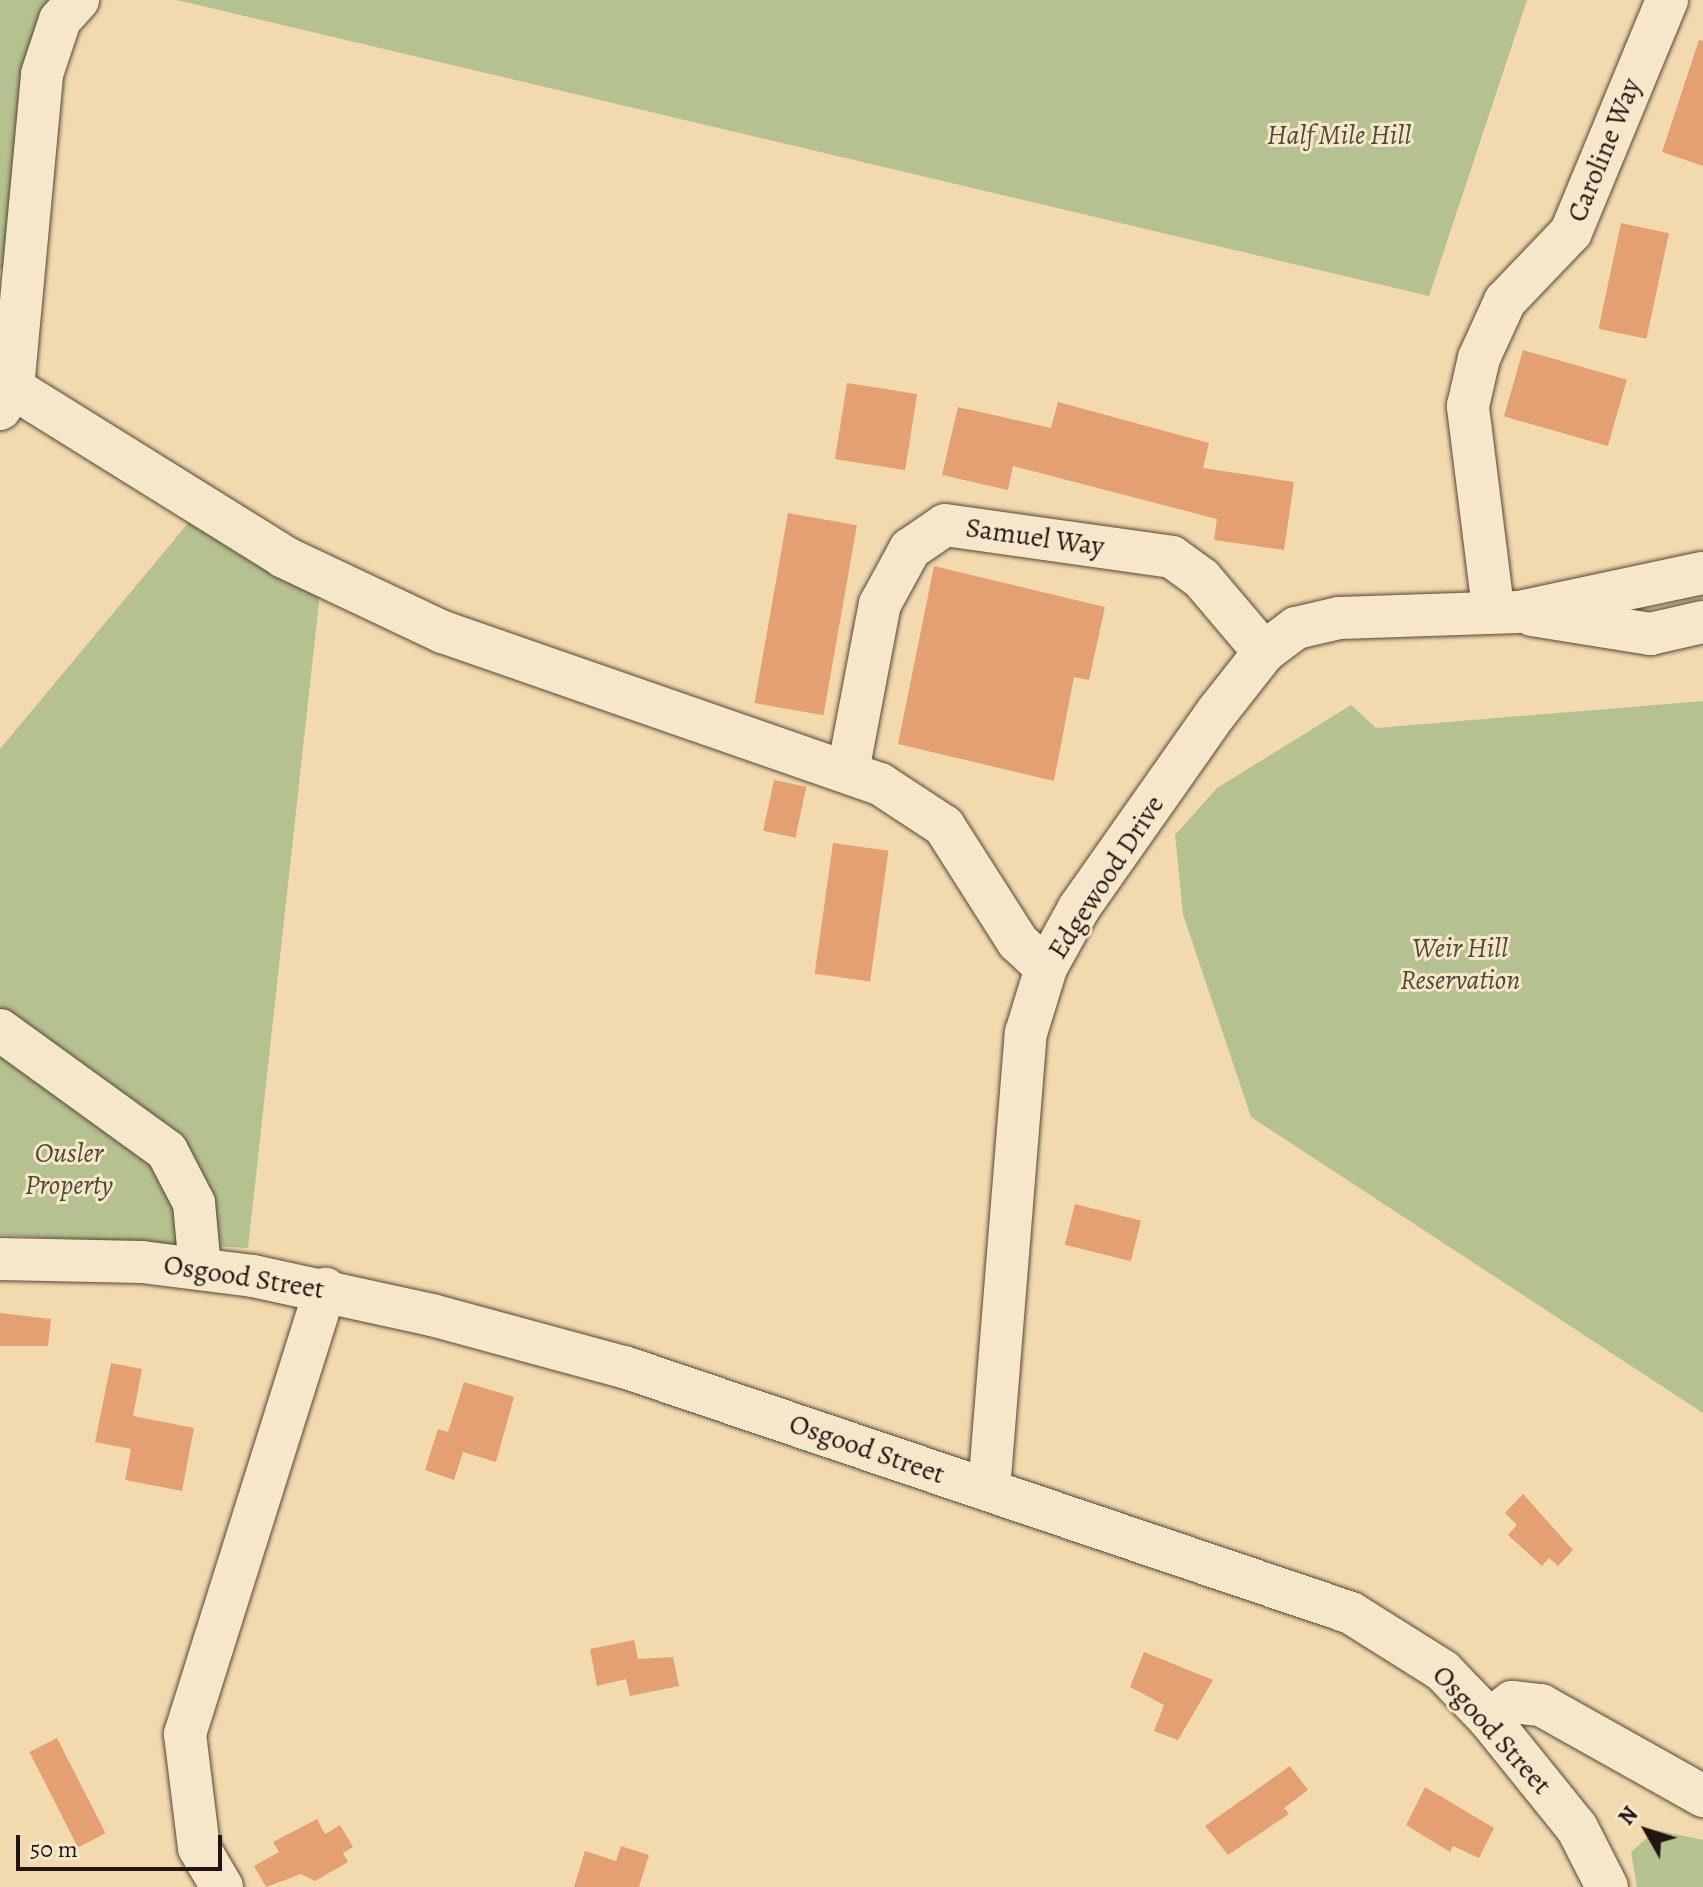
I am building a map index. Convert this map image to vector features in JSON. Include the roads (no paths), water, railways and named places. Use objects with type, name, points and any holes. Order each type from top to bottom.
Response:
[{"type":"street","points":[[78,0],[60,20],[42,74],[6,398],[284,557],[443,632],[848,771],[944,826],[1018,942],[1046,968]]},
{"type":"street","name":"Caroline Way","points":[[1506,610],[1468,406],[1479,358],[1505,301],[1571,232],[1667,0]]},
{"type":"street","name":"Samuel Way","points":[[848,771],[880,604],[910,549],[945,525],[1172,557],[1264,652]]},
{"type":"street","name":"Edgewood Drive","points":[[989,1490],[1017,1085],[1046,968],[1079,908],[1264,652],[1296,628],[1339,618],[1506,610],[1703,573]]},
{"type":"street","name":"Edgewood Drive","points":[[1506,610],[1650,634],[1703,622]]},
{"type":"street","points":[[0,1030],[167,1151],[194,1203],[200,1269]]},
{"type":"street","name":"Osgood Street","points":[[0,1259],[200,1269],[325,1289],[624,1367],[1351,1613],[1443,1671],[1489,1719],[1577,1828],[1607,1887]]},
{"type":"street","points":[[222,1887],[199,1848],[185,1734],[325,1289]]},
{"type":"street","points":[[1489,1719],[1512,1702],[1541,1705],[1703,1796]]},
{"type":"park label","name":"Half Mile Hill","points":[[1339,135]]},
{"type":"park label","name":"Weir Hill Reservation","points":[[1460,964]]},
{"type":"park label","name":"Ousler Property","points":[[69,1169]]}]
